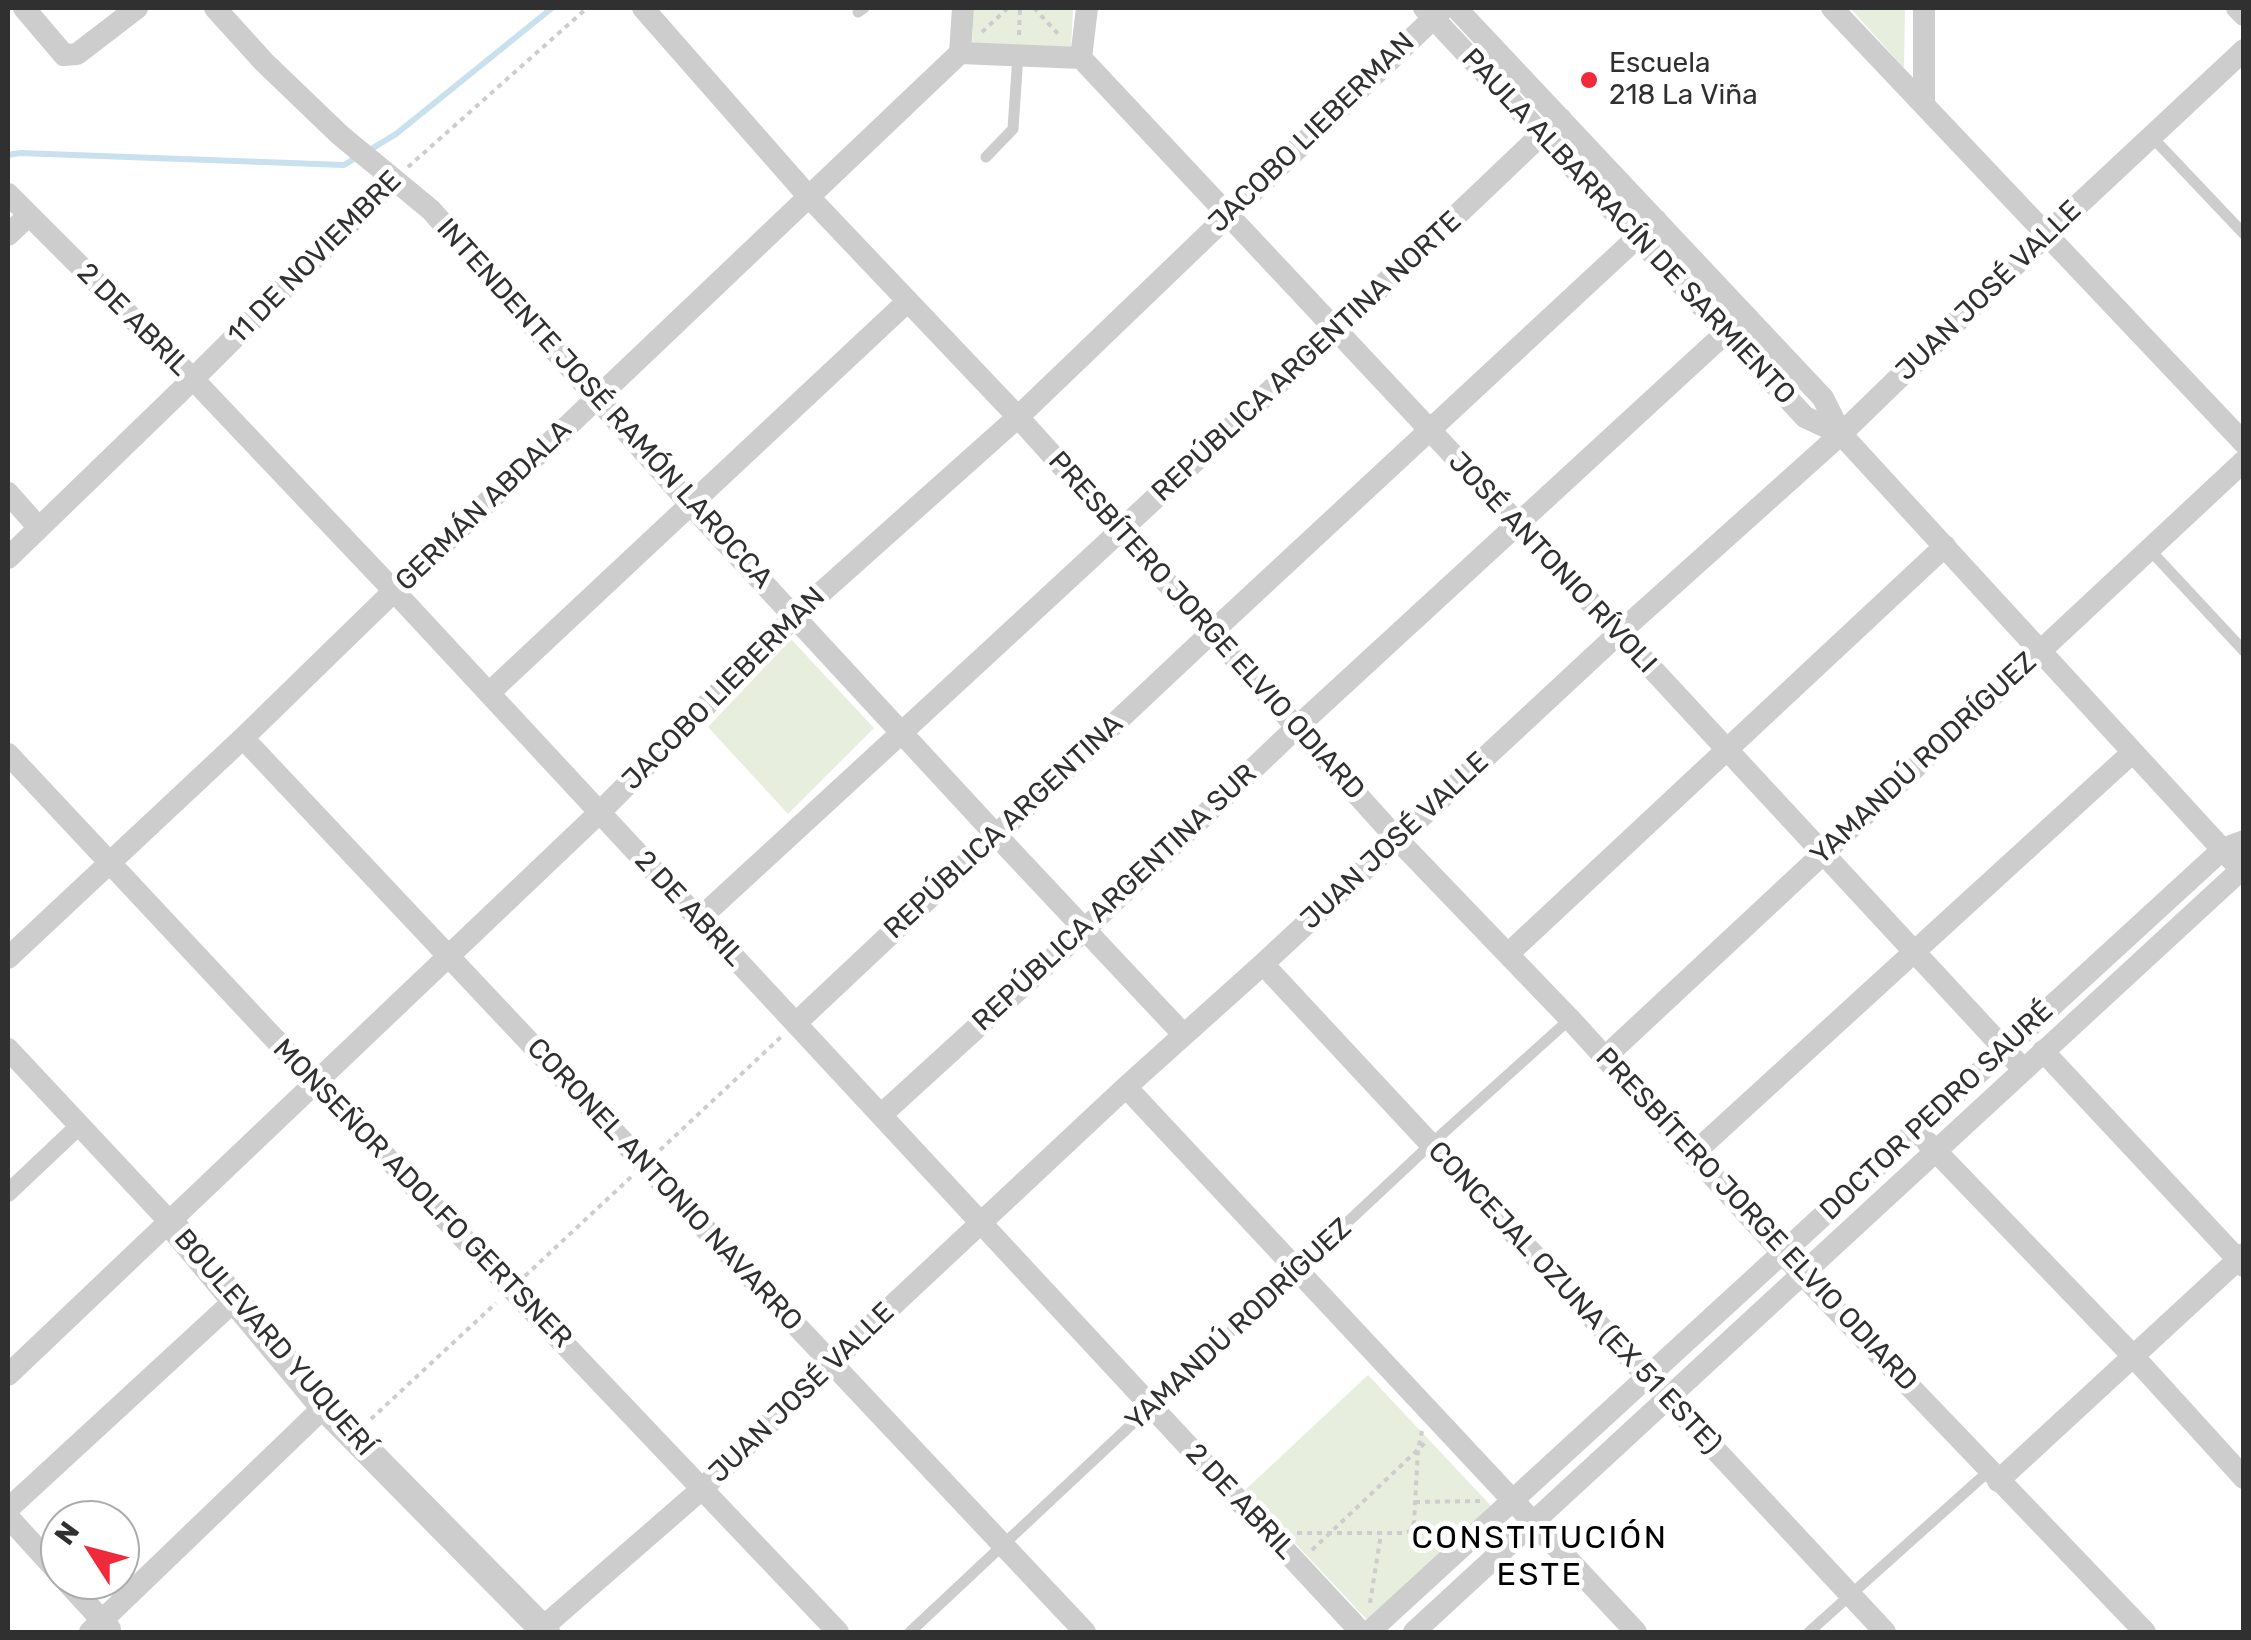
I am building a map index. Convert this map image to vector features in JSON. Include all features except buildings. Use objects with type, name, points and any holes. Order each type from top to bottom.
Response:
[{"type":"street","points":[[24,8],[64,55],[70,56],[137,8]]},
{"type":"street","name":"INTENDENTE JOSÉ RAMÓN LAROCCA","points":[[215,8],[340,135],[431,210],[691,505],[1184,1034]]},
{"type":"street","name":"PRESBÍTERO JORGE ELVIO ODIARD","points":[[643,8],[809,197],[1018,417],[1396,839],[1570,1019],[1801,1273],[2145,1632]]},
{"type":"street","points":[[963,8],[960,53],[1081,58],[1086,8]]},
{"type":"street","name":"PAULA ALBARRACÍN DE SARMIENTO","points":[[1456,8],[1638,237],[1805,417],[1842,434]]},
{"type":"street","points":[[1832,8],[2244,444]]},
{"type":"street","points":[[1924,8],[1924,104]]},
{"type":"street","points":[[2237,8],[2244,14]]},
{"type":"street","name":"PAULA ALBARRACÍN DE SARMIENTO","points":[[1433,11],[1656,220],[1823,398],[1842,434],[2133,752],[2233,845],[2243,870]]},
{"type":"street","name":"JACOBO LIEBERMAN","points":[[8,1375],[599,813],[795,616],[1018,417],[1433,11]]},
{"type":"street","name":"JUAN JOSÉ VALLE","points":[[544,1630],[703,1488],[1126,1086],[1842,434],[2244,50]]},
{"type":"street","name":"GERMÁN ABDALA","points":[[8,958],[244,738],[960,53]]},
{"type":"street","name":"JOSÉ ANTONIO RÍVOLI","points":[[1081,58],[2022,1069]]},
{"type":"street","name":"REPÚBLICA ARGENTINA NORTE","points":[[699,919],[1336,332],[1552,126]]},
{"type":"street","name":"11 DE NOVIEMBRE","points":[[8,558],[393,180]]},
{"type":"street","name":"2 DE ABRIL","points":[[8,194],[193,379],[394,591],[1297,1564],[1366,1627]]},
{"type":"street","points":[[8,235],[28,216]]},
{"type":"street","name":"REPÚBLICA ARGENTINA","points":[[796,1023],[1656,220]]},
{"type":"street","points":[[489,693],[908,301]]},
{"type":"street","name":"REPÚBLICA ARGENTINA SUR","points":[[881,1115],[1745,315]]},
{"type":"street","name":"YAMANDÚ RODRÍGUEZ","points":[[1604,1058],[2244,461]]},
{"type":"street","points":[[8,494],[39,528]]},
{"type":"street","points":[[1508,954],[1944,546]]},
{"type":"street","name":"CORONEL ANTONIO NAVARRO","points":[[244,738],[1085,1632]]},
{"type":"street","points":[[1694,1153],[2133,752]]},
{"type":"street","name":"MONSEÑOR ADOLFO GERTSNER","points":[[8,754],[838,1632]]},
{"type":"street","name":"DOCTOR PEDRO SAURÉ","points":[[1366,1627],[1513,1500],[2004,1048],[2233,845]]},
{"type":"street","name":"DOCTOR PEDRO SAURÉ","points":[[1414,1632],[2022,1069],[2243,870]]},
{"type":"street","name":"CONCEJAL OZUNA (EX 51 ESTE)","points":[[1263,964],[1886,1632]]},
{"type":"street","name":"BOULEVARD YUQUERÍ","points":[[8,1049],[169,1222],[324,1406],[544,1630]]},
{"type":"street","points":[[1994,1475],[2242,1260],[2042,1051]]},
{"type":"street","points":[[1126,1086],[1636,1632]]},
{"type":"street","points":[[8,1193],[80,1124]]},
{"type":"street","points":[[1917,1130],[2244,1478]]},
{"type":"street","points":[[8,1509],[234,1301]]},
{"type":"street","points":[[80,1600],[102,1629],[324,1406]]},
{"type":"street","points":[[8,1517],[40,1552]]},
{"type":"lane","points":[[986,157],[1013,129],[1018,55]]},
{"type":"lane","points":[[2151,136],[2244,234]]},
{"type":"lane","points":[[2150,549],[2244,651]]},
{"type":"lane","name":"YAMANDÚ RODRÍGUEZ","points":[[910,1632],[1431,1144],[1570,1019]]},
{"type":"lane","points":[[1809,1632],[1994,1475]]},
{"type":"path","name":"11 DE NOVIEMBRE","points":[[393,180],[587,8]]},
{"type":"path","points":[[1018,55],[1020,8]]},
{"type":"path","points":[[1034,8],[1081,58]]},
{"type":"path","points":[[353,1436],[796,1023]]},
{"type":"path","points":[[1267,1532],[1405,1534],[1414,1522],[1418,1450],[1427,1408]]},
{"type":"path","points":[[1297,1564],[1444,1426]]},
{"type":"path","points":[[1415,1502],[1513,1500]]},
{"type":"path","points":[[1366,1627],[1381,1534]]},
{"type":"green space","points":[[974,8],[1073,8],[1071,48],[972,43]]},
{"type":"green space","points":[[1850,8],[1905,8],[1904,68]]},
{"type":"green space","points":[[791,639],[874,728],[788,814],[708,727]]},
{"type":"green space","points":[[1368,1375],[1494,1509],[1371,1624],[1245,1490]]},
{"type":"waterway","points":[[368,151],[396,134],[552,8]]},
{"type":"waterway","points":[[8,155],[344,165],[357,157]]},
{"type":"place","name":"Escuela 218 La Viña","points":[[1589,80]]},
{"type":"district","name":"CONSTITUCIÓN ESTE","points":[[1540,1558]]}]
